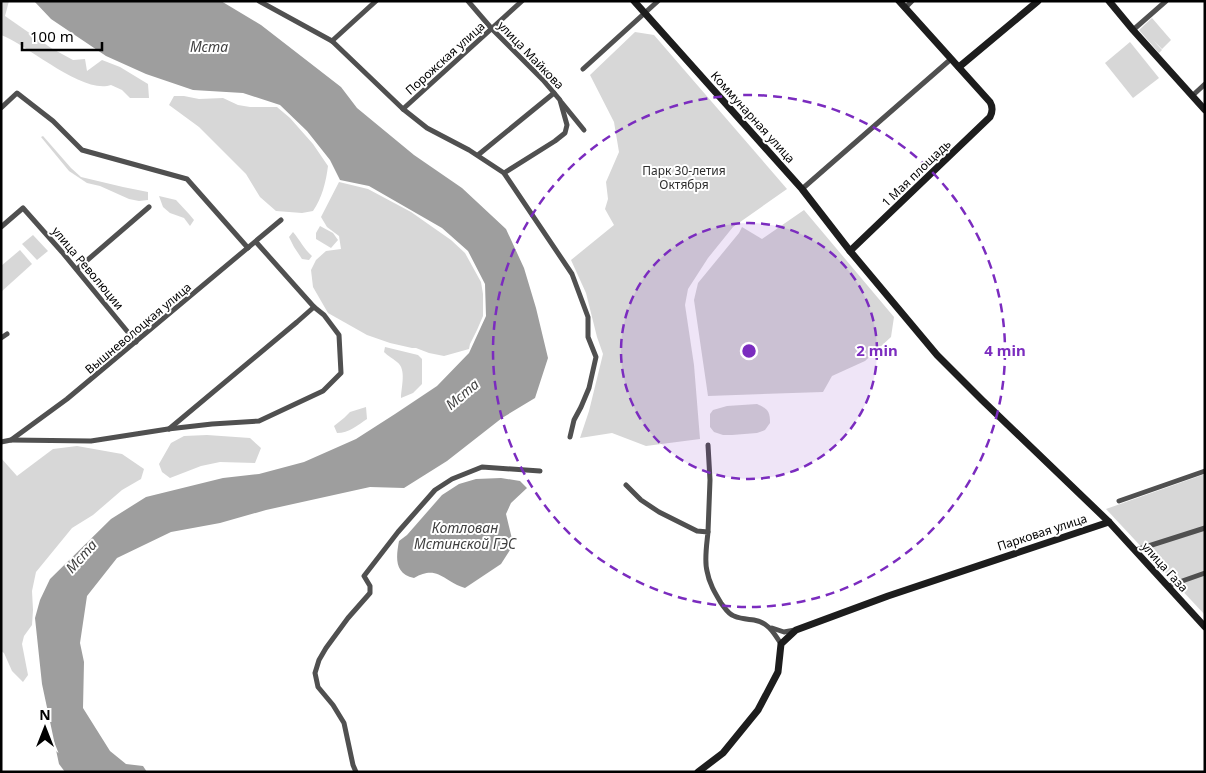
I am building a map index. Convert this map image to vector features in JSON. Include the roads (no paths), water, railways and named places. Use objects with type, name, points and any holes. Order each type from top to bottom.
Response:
[{"type":"main road","name":"Коммунарная улица","points":[[634,1],[802,189],[850,252]]},
{"type":"main road","points":[[898,1],[959,67],[1038,1]]},
{"type":"main road","points":[[1109,1],[1205,110]]},
{"type":"main road","name":"1 Мая площадь","points":[[850,252],[993,113],[990,102],[959,67]]},
{"type":"main road","name":"Парковая улица","points":[[781,644],[796,630],[888,596],[1109,522],[937,355],[850,252]]},
{"type":"main road","name":"улица Газа","points":[[1109,522],[1205,627]]},
{"type":"main road","points":[[698,772],[723,754],[758,710],[778,672],[781,644]]},
{"type":"street","points":[[259,1],[332,41],[403,109],[427,128],[478,155],[504,173],[572,274],[588,317],[588,337],[596,357],[589,388],[574,420],[570,437]]},
{"type":"street","points":[[332,41],[376,1]]},
{"type":"street","name":"улица Майкова","points":[[468,1],[492,29],[543,80],[584,130]]},
{"type":"street","name":"Порожская улица","points":[[403,109],[522,1]]},
{"type":"street","points":[[583,69],[658,1]]},
{"type":"street","points":[[905,8],[912,1]]},
{"type":"street","points":[[1133,30],[1166,1]]},
{"type":"street","points":[[802,189],[952,59]]},
{"type":"street","points":[[1192,96],[1205,84]]},
{"type":"street","points":[[1,108],[17,93],[53,121],[82,150],[186,179],[248,248]]},
{"type":"street","points":[[478,155],[554,93]]},
{"type":"street","name":"улица Майкова","points":[[504,173],[555,141],[565,132],[567,125],[560,100]]},
{"type":"street","points":[[77,269],[149,207]]},
{"type":"street","name":"улица Революции","points":[[1,227],[23,208],[77,269],[136,342]]},
{"type":"street","name":"Вышневолоцкая улица","points":[[1,442],[11,440],[67,400],[282,220]]},
{"type":"street","points":[[11,440],[91,441],[168,429],[259,421],[323,391],[341,373],[339,335],[324,315],[314,307],[256,242]]},
{"type":"street","points":[[168,429],[314,307]]},
{"type":"street","points":[[1,338],[7,334]]},
{"type":"street","points":[[708,445],[710,480],[706,570],[712,589],[728,612],[734,616],[764,622],[773,631],[781,644]]},
{"type":"street","points":[[356,772],[344,723],[333,705],[318,687],[314,673],[326,648],[348,618],[370,593],[370,586],[364,576],[398,532],[435,490],[452,479],[482,467],[540,471]]},
{"type":"street","points":[[1119,501],[1205,471]]},
{"type":"street","points":[[626,485],[640,500],[659,512],[697,531],[708,532]]},
{"type":"street","points":[[1136,550],[1205,528]]},
{"type":"street","points":[[1168,586],[1205,573]]},
{"type":"street","points":[[768,627],[784,632],[796,630]]},
{"type":"water","name":"Мста","points":[[34,1],[221,1],[261,25],[341,87],[357,108],[414,155],[462,188],[506,229],[524,268],[548,358],[535,398],[502,418],[447,461],[404,488],[370,487],[266,510],[220,523],[171,532],[117,558],[87,596],[80,643],[84,662],[83,708],[110,751],[126,764],[143,766],[147,772],[65,772],[59,764],[42,684],[35,618],[40,600],[50,579],[111,519],[146,497],[223,478],[259,474],[304,462],[356,439],[437,386],[469,353],[486,316],[485,284],[468,251],[442,228],[369,186],[340,180],[330,160],[307,131],[280,105],[243,93],[193,90],[146,74],[106,56],[51,19]]},
{"type":"water","name":"Котлован Мстинской ГЭС","points":[[501,478],[520,481],[527,488],[511,503],[506,514],[512,539],[510,550],[501,564],[465,588],[435,573],[422,574],[414,578],[403,573],[397,559],[399,541],[407,535],[442,495],[459,484],[476,479]]},
{"type":"park label","name":"Парк 30-летия Октября","points":[[684,177]]}]
